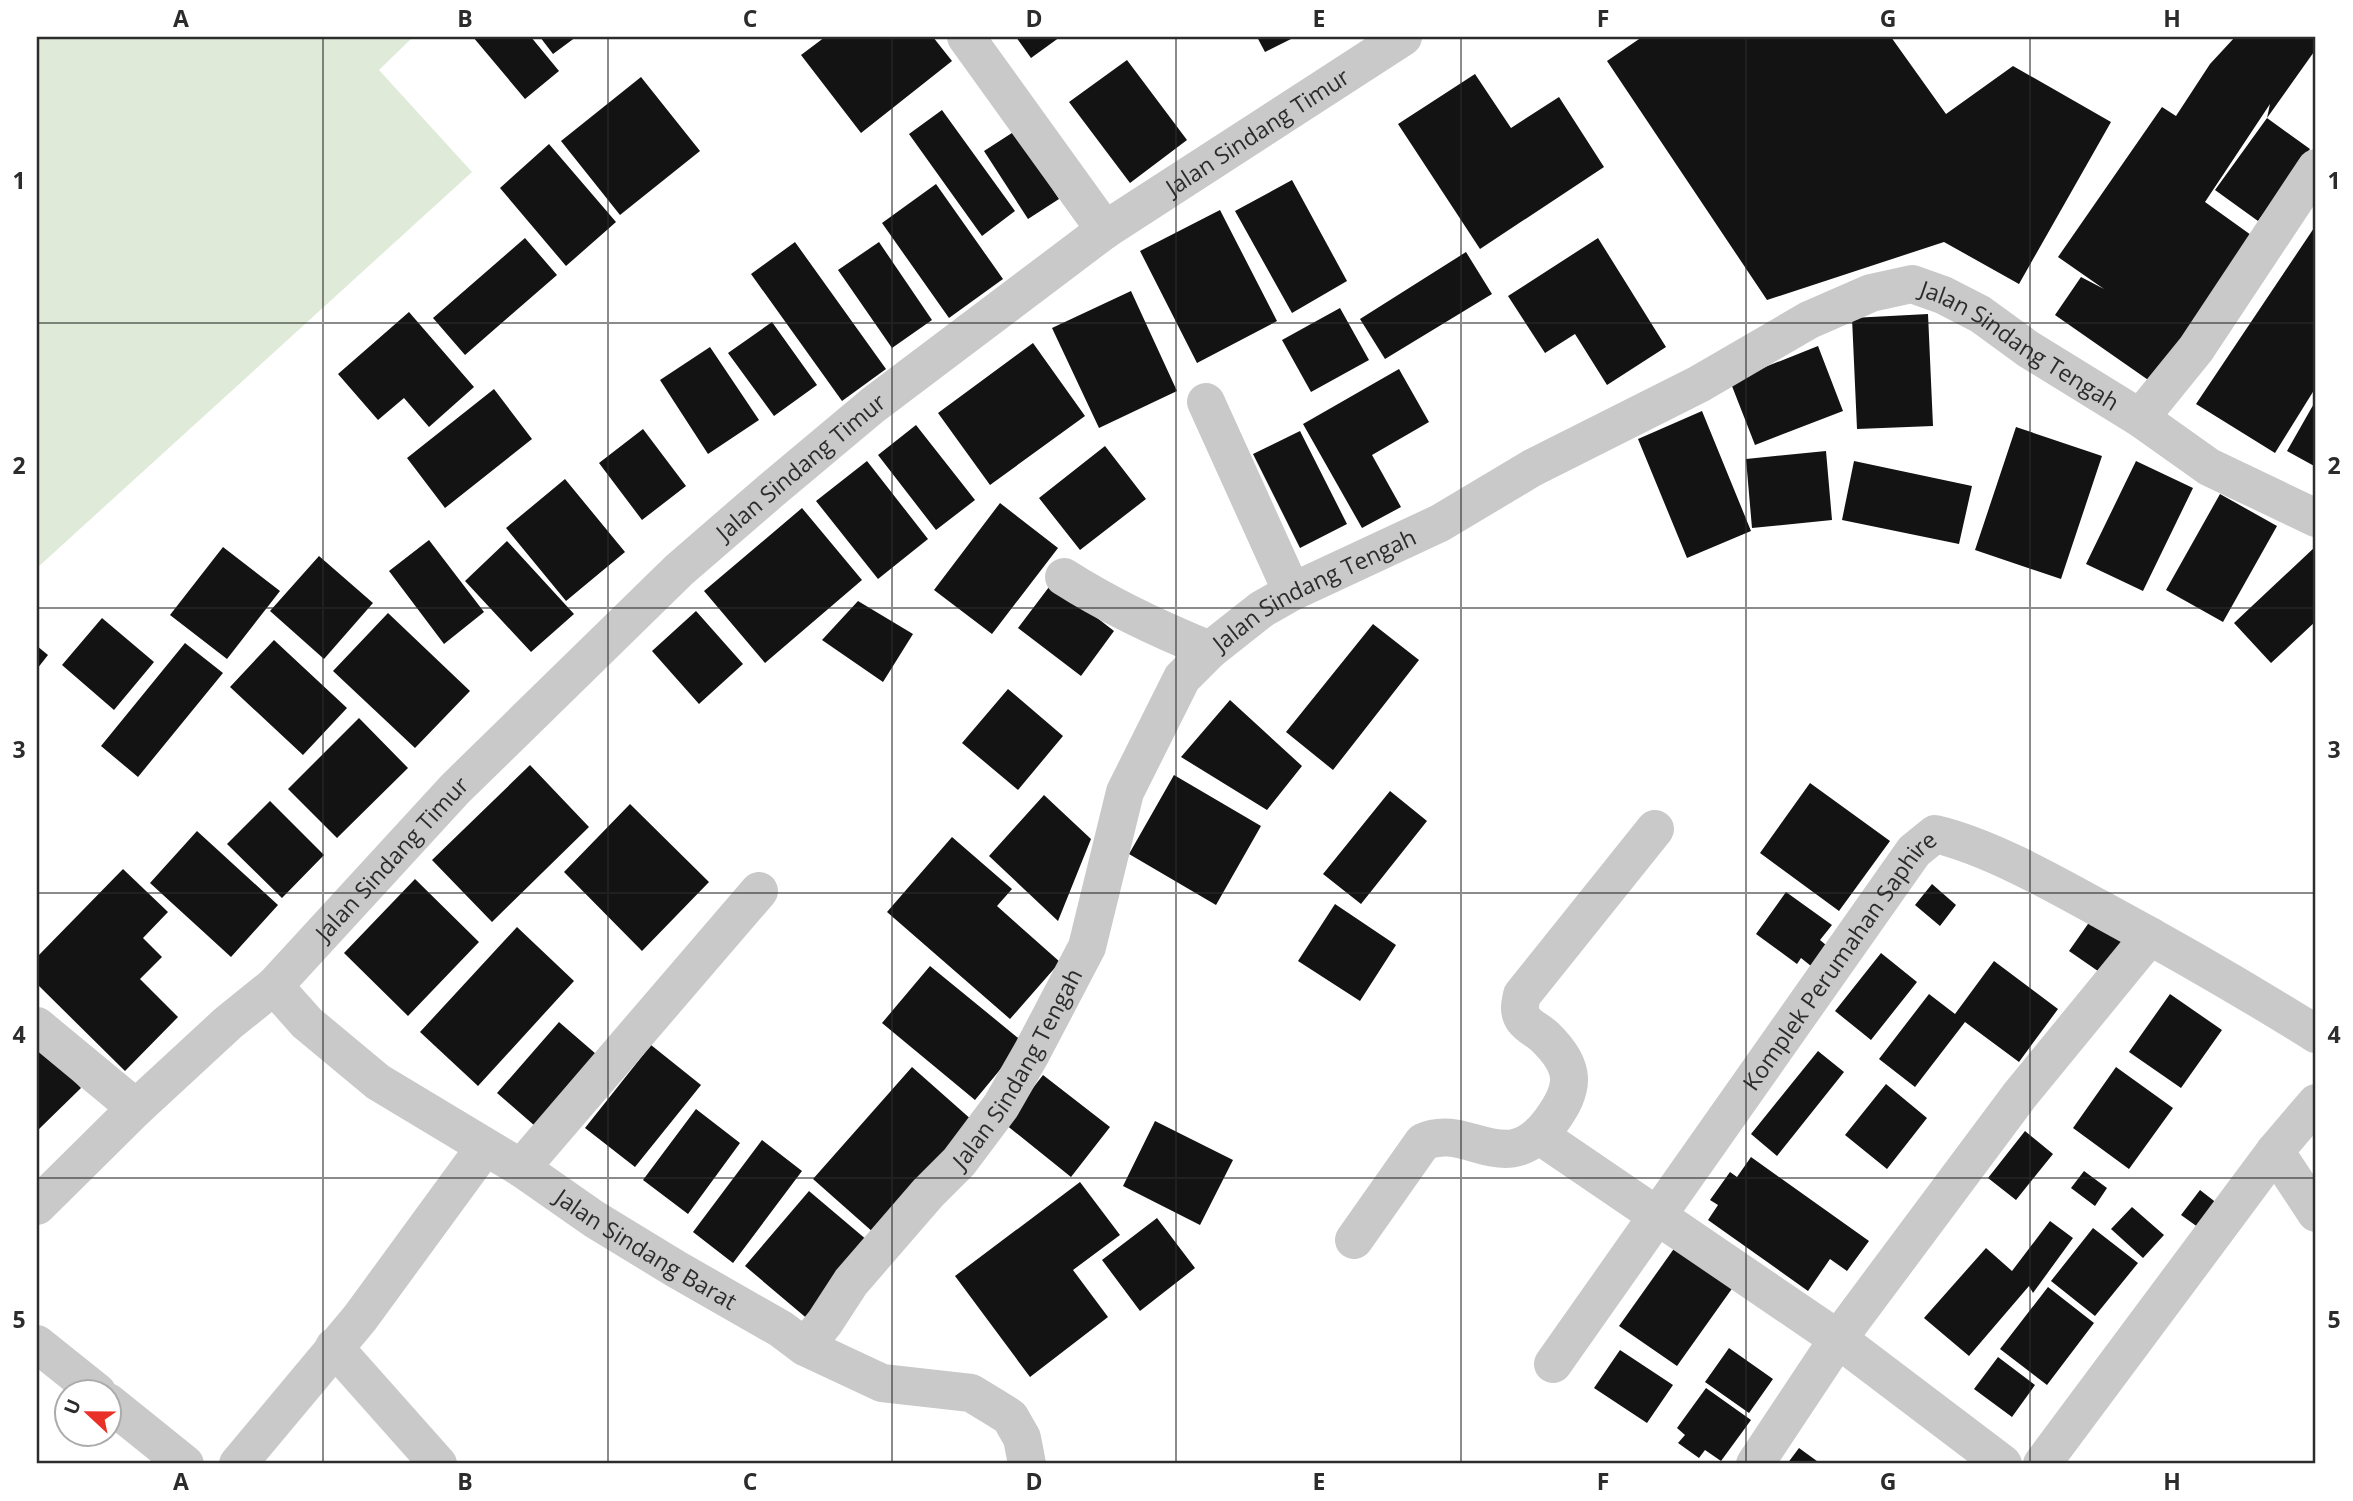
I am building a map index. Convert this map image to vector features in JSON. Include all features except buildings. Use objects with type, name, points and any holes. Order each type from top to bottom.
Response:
[{"type":"street","points":[[966,37],[1105,230]]},
{"type":"street","name":"Jalan Sindang Timur","points":[[37,1206],[136,1108],[228,1023],[274,986],[455,789],[679,570],[873,405],[1105,230],[1403,37]]},
{"type":"street","name":"Jalan Sindang Tengah","points":[[2140,418],[2196,349],[2316,168]]},
{"type":"street","name":"Jalan Sindang Tengah","points":[[805,1347],[825,1322],[850,1282],[920,1202],[960,1162],[1001,1106],[1020,1073],[1087,947],[1125,792],[1182,678],[1209,650],[1262,610],[1292,592],[1440,523],[1532,468],[1699,384],[1809,320],[1871,293],[1912,284],[1943,295],[1980,314],[2028,349],[2140,418],[2208,467],[2316,517]]},
{"type":"street","points":[[1206,402],[1292,592]]},
{"type":"street","points":[[1064,576],[1100,600],[1152,627],[1209,650]]},
{"type":"street","points":[[1354,1240],[1423,1142],[1435,1137],[1502,1149],[1524,1147],[1540,1136],[1563,1105],[1570,1088],[1567,1066],[1545,1037],[1524,1021],[1519,1008],[1522,995],[1655,829]]},
{"type":"street","name":"Komplek Perumahan Saphire","points":[[1553,1364],[1914,851],[1935,834],[1958,840],[2058,886],[2150,936],[2316,1034]]},
{"type":"street","points":[[521,1168],[759,891]]},
{"type":"street","points":[[1755,1464],[1838,1339],[2019,1096],[2150,936]]},
{"type":"street","name":"Jalan Sindang Barat","points":[[274,986],[307,1023],[378,1082],[521,1168],[594,1219],[781,1329],[805,1347],[882,1383],[971,1393],[1010,1417],[1022,1438],[1027,1464]]},
{"type":"street","points":[[37,1026],[136,1108]]},
{"type":"street","points":[[2042,1464],[2275,1151],[2316,1103]]},
{"type":"street","points":[[1540,1136],[1838,1339],[2003,1464]]},
{"type":"street","points":[[238,1464],[368,1307],[485,1147]]},
{"type":"street","points":[[2275,1151],[2316,1213]]},
{"type":"street","points":[[37,1344],[80,1378]]},
{"type":"street","points":[[334,1347],[438,1464]]},
{"type":"street","points":[[122,1413],[185,1464]]},
{"type":"green space","points":[[37,37],[413,37],[379,70],[472,172],[37,568]]}]
